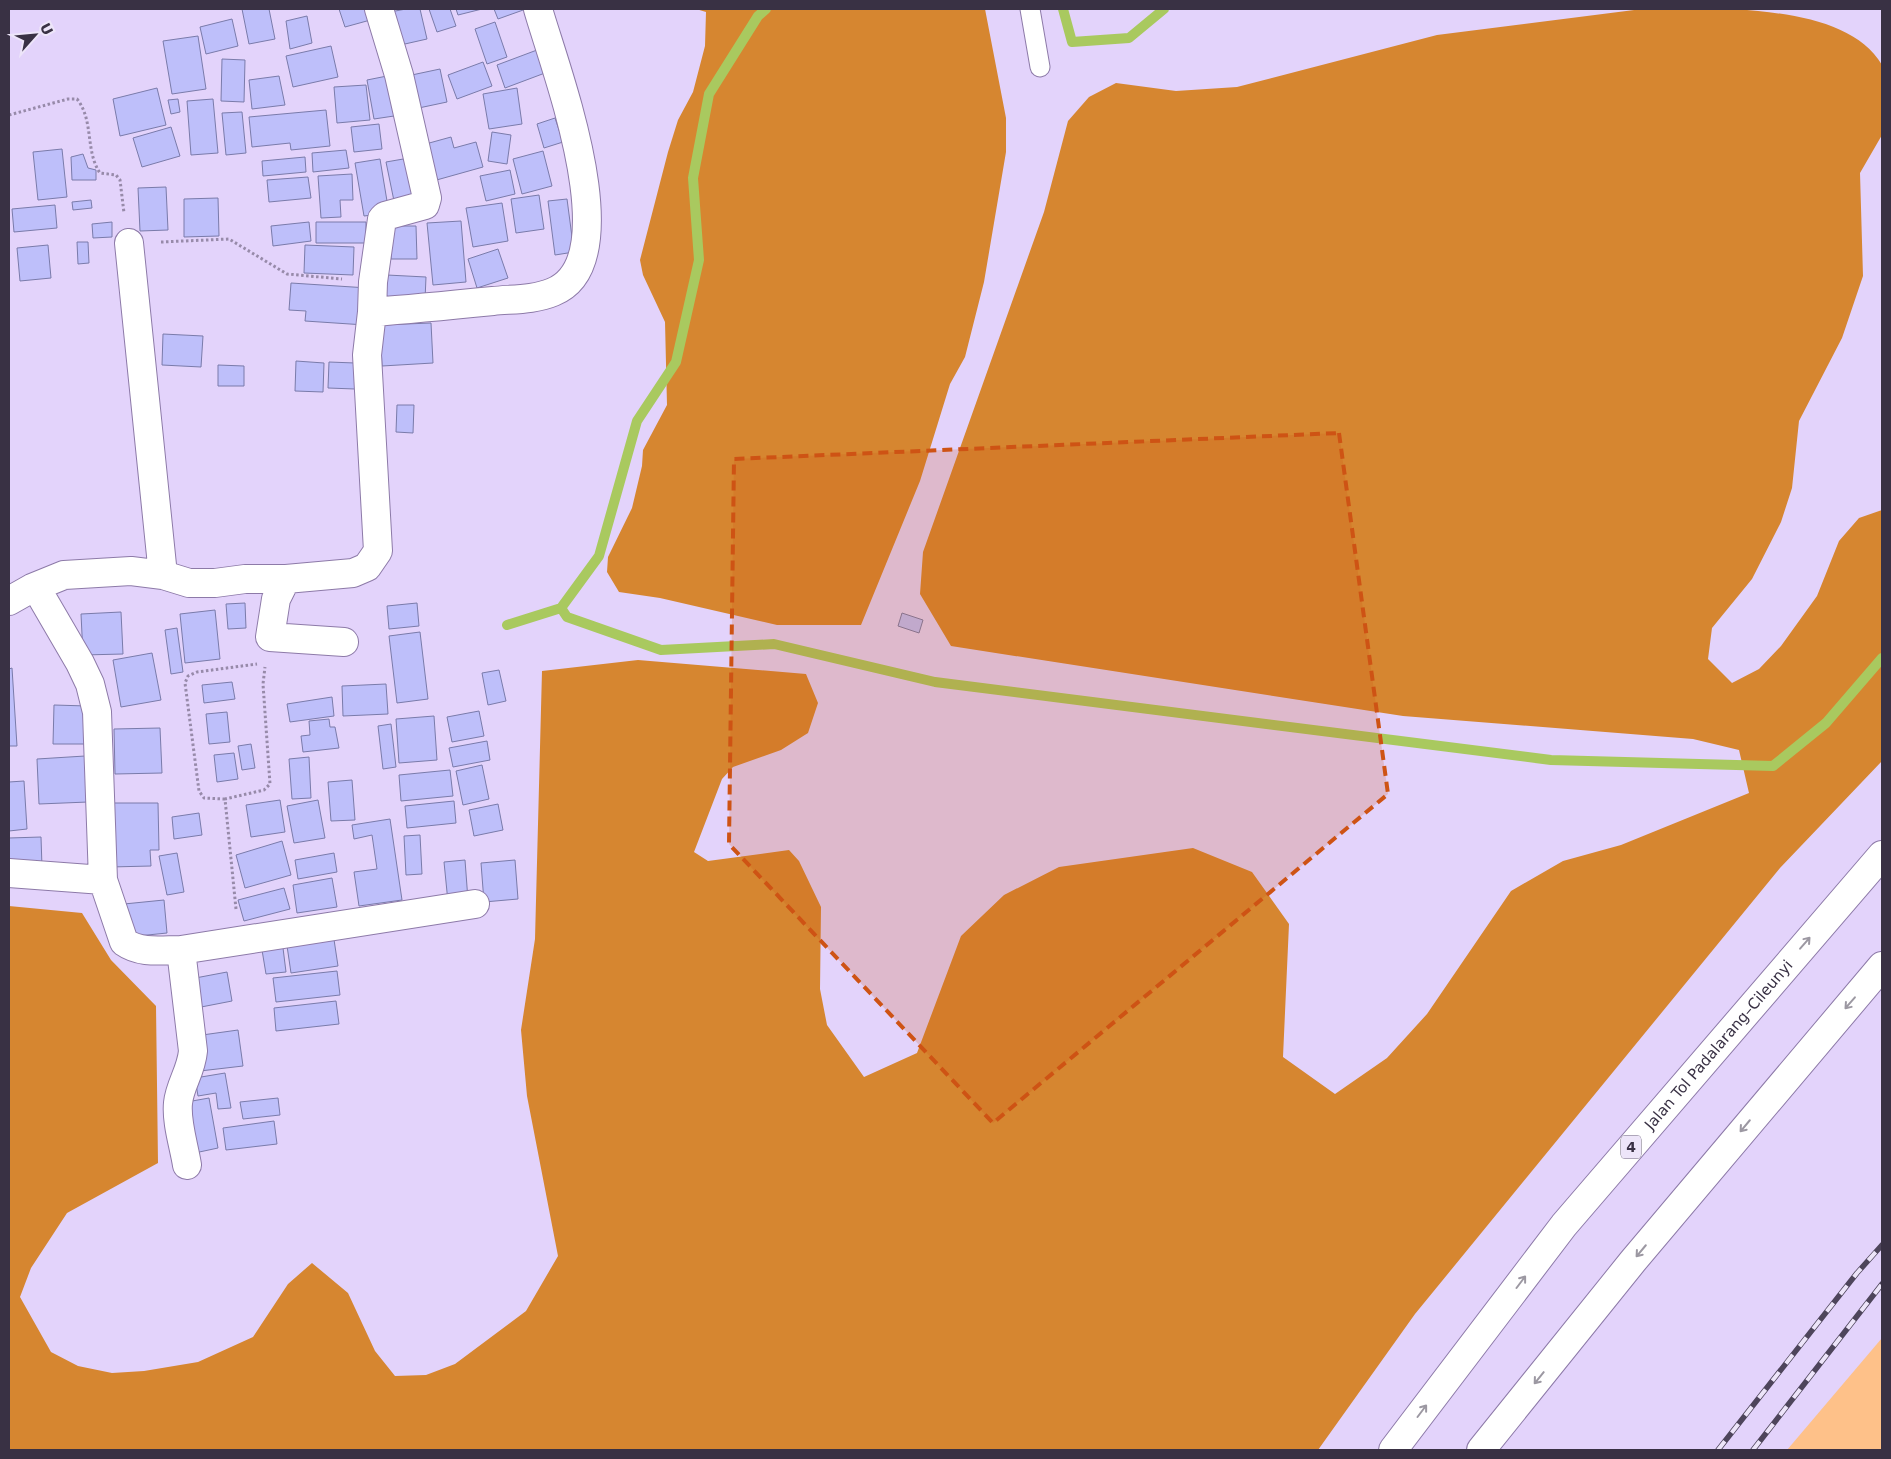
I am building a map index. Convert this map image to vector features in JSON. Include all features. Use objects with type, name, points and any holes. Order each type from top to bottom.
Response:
[{"type":"main road","points":[[379,9],[396,66],[427,198],[425,204],[419,208],[386,216],[382,219],[373,282],[367,355],[378,551],[367,567],[279,599],[245,579],[216,583],[189,582],[163,575],[131,571],[64,575],[27,595],[66,641],[90,684],[97,712],[103,880],[124,942],[132,948],[143,950],[181,950],[475,904]]},
{"type":"main road","points":[[372,312],[537,297],[565,286],[579,270],[585,248],[588,212],[584,173],[538,9]]},
{"type":"main road","points":[[128,243],[163,575]]},
{"type":"main road","points":[[279,599],[270,637],[344,642]]},
{"type":"main road","name":"Jalan Tol Padalarang–Cileunyi","points":[[1393,1450],[1564,1225],[1882,854]]},
{"type":"main road","points":[[9,873],[103,880]]},
{"type":"main road","points":[[181,950],[193,1050],[192,1065],[178,1105],[187,1165]]},
{"type":"main road","points":[[1481,1450],[1633,1261],[1882,966]]},
{"type":"lane","points":[[1030,9],[1040,67]]},
{"type":"path","points":[[9,116],[68,99],[77,99],[91,136],[95,166],[100,173],[116,175],[120,180],[128,243],[229,240],[288,274],[373,282]]},
{"type":"path","points":[[266,663],[263,684],[270,784],[264,790],[225,799],[204,798],[199,791],[185,684],[188,676],[197,672],[266,663]]},
{"type":"path","points":[[225,799],[238,941]]},
{"type":"highlighted area","points":[[1339,433],[1388,794],[993,1123],[729,844],[734,459]]},
{"type":"shaded area","points":[[696,9],[985,9],[1006,118],[1006,152],[984,282],[965,357],[950,384],[920,481],[861,625],[777,625],[660,598],[619,592],[607,572],[608,557],[632,508],[642,466],[643,450],[667,405],[665,322],[643,275],[640,260],[668,152],[678,120],[693,92],[705,46],[706,12]]},
{"type":"shaded area","points":[[1642,9],[1737,10],[1773,13],[1807,19],[1838,29],[1863,44],[1882,65],[1882,135],[1860,173],[1863,276],[1842,338],[1799,421],[1792,488],[1781,522],[1752,579],[1712,628],[1708,659],[1732,683],[1759,669],[1781,646],[1817,596],[1839,541],[1859,518],[1882,510],[1882,761],[1780,868],[1415,1314],[1318,1450],[9,1450],[9,906],[82,913],[111,960],[156,1006],[158,1163],[67,1213],[31,1268],[20,1297],[51,1352],[78,1366],[112,1373],[144,1371],[198,1362],[253,1337],[288,1284],[312,1263],[348,1293],[375,1351],[395,1376],[426,1375],[455,1364],[526,1311],[558,1256],[527,1096],[521,1030],[535,939],[542,671],[638,660],[806,674],[818,703],[808,733],[781,750],[733,767],[722,779],[694,852],[708,861],[789,850],[799,861],[821,907],[820,989],[827,1025],[864,1077],[917,1053],[961,936],[1004,895],[1059,867],[1193,848],[1252,872],[1289,924],[1283,1057],[1335,1094],[1387,1058],[1427,1014],[1511,891],[1563,861],[1621,845],[1749,793],[1739,750],[1693,739],[1403,716],[951,646],[920,594],[923,552],[1044,212],[1068,121],[1089,97],[1116,83],[1176,91],[1237,87],[1437,35]]},
{"type":"shaded area","points":[[1882,1338],[1882,1450],[1787,1450]]},
{"type":"building","points":[[242,9],[269,9],[275,39],[249,44]]},
{"type":"building","points":[[339,9],[370,9],[374,19],[345,27]]},
{"type":"building","points":[[420,9],[427,39],[396,46],[390,12]]},
{"type":"building","points":[[429,9],[450,9],[456,26],[437,32]]},
{"type":"building","points":[[456,9],[482,9],[458,15]]},
{"type":"building","points":[[494,9],[526,9],[498,19]]},
{"type":"building","points":[[307,16],[312,43],[290,49],[286,21]]},
{"type":"building","points":[[232,19],[238,46],[206,54],[200,27]]},
{"type":"building","points":[[495,22],[507,57],[487,64],[475,29]]},
{"type":"building","points":[[198,36],[206,89],[172,94],[163,41]]},
{"type":"building","points":[[331,46],[338,77],[293,87],[286,56]]},
{"type":"building","points":[[537,50],[545,73],[505,88],[497,65]]},
{"type":"building","points":[[222,59],[245,60],[244,102],[221,101]]},
{"type":"building","points":[[483,62],[492,86],[457,99],[448,75]]},
{"type":"building","points":[[440,69],[447,102],[414,109],[407,76]]},
{"type":"building","points":[[279,76],[285,105],[252,109],[249,80]]},
{"type":"building","points":[[387,76],[394,116],[374,119],[367,80]]},
{"type":"building","points":[[366,85],[370,120],[337,123],[334,87]]},
{"type":"building","points":[[157,88],[166,125],[120,136],[113,99]]},
{"type":"building","points":[[517,88],[522,124],[489,129],[483,94]]},
{"type":"building","points":[[178,99],[180,112],[171,114],[168,100]]},
{"type":"building","points":[[213,99],[218,153],[191,155],[187,101]]},
{"type":"building","points":[[326,110],[330,146],[291,150],[290,143],[252,147],[249,117]]},
{"type":"building","points":[[242,112],[246,153],[226,155],[222,113]]},
{"type":"building","points":[[555,118],[563,142],[544,148],[537,124]]},
{"type":"building","points":[[379,124],[382,149],[354,152],[351,127]]},
{"type":"building","points":[[171,127],[180,156],[142,167],[133,138]]},
{"type":"building","points":[[492,132],[511,135],[507,164],[488,161]]},
{"type":"building","points":[[451,137],[454,148],[476,142],[483,167],[433,181],[422,145]]},
{"type":"building","points":[[62,149],[67,197],[38,200],[33,152]]},
{"type":"building","points":[[346,150],[349,168],[313,172],[312,153]]},
{"type":"building","points":[[543,151],[552,186],[522,194],[513,159]]},
{"type":"building","points":[[83,154],[88,168],[96,170],[96,180],[72,180],[71,157]]},
{"type":"building","points":[[305,157],[306,172],[263,176],[262,161]]},
{"type":"building","points":[[409,158],[417,197],[394,201],[386,162]]},
{"type":"building","points":[[380,159],[389,213],[364,216],[355,163]]},
{"type":"building","points":[[510,170],[515,194],[486,201],[480,176]]},
{"type":"building","points":[[352,174],[353,200],[340,200],[341,217],[321,218],[318,176]]},
{"type":"building","points":[[308,177],[311,198],[269,202],[267,180]]},
{"type":"building","points":[[166,187],[168,230],[140,231],[138,188]]},
{"type":"building","points":[[539,195],[544,229],[516,233],[511,199]]},
{"type":"building","points":[[218,198],[219,236],[184,237],[184,199]]},
{"type":"building","points":[[567,199],[574,252],[555,255],[548,201]]},
{"type":"building","points":[[91,200],[92,208],[73,210],[72,202]]},
{"type":"building","points":[[502,203],[508,241],[473,247],[466,208]]},
{"type":"building","points":[[55,205],[57,228],[14,232],[12,209]]},
{"type":"building","points":[[461,221],[466,282],[433,285],[427,223]]},
{"type":"building","points":[[112,222],[112,237],[93,238],[92,224]]},
{"type":"building","points":[[309,222],[311,241],[273,246],[271,226]]},
{"type":"building","points":[[316,222],[366,222],[366,243],[316,243]]},
{"type":"building","points":[[391,226],[416,226],[417,259],[391,259]]},
{"type":"building","points":[[77,242],[88,242],[89,263],[78,264]]},
{"type":"building","points":[[48,245],[51,278],[20,281],[17,248]]},
{"type":"building","points":[[305,245],[354,247],[353,275],[304,273]]},
{"type":"building","points":[[498,249],[508,278],[477,288],[468,259]]},
{"type":"building","points":[[387,275],[426,277],[425,300],[386,298]]},
{"type":"building","points":[[291,283],[368,288],[365,325],[305,321],[306,311],[289,310]]},
{"type":"building","points":[[431,323],[433,363],[382,366],[380,325]]},
{"type":"building","points":[[163,334],[203,336],[201,367],[162,365]]},
{"type":"building","points":[[296,361],[324,363],[323,392],[295,391]]},
{"type":"building","points":[[329,362],[355,363],[355,389],[328,388]]},
{"type":"building","points":[[218,365],[244,366],[244,386],[218,386]]},
{"type":"building","points":[[397,405],[414,405],[413,433],[396,432]]},
{"type":"building","points":[[245,603],[246,628],[228,629],[226,604]]},
{"type":"building","points":[[417,603],[419,626],[389,629],[387,606]]},
{"type":"building","points":[[215,610],[220,659],[185,663],[180,614]]},
{"type":"building","points":[[121,612],[123,654],[83,655],[81,614]]},
{"type":"building","points":[[902,613],[923,620],[919,633],[898,626]]},
{"type":"building","points":[[177,628],[183,672],[171,674],[165,630]]},
{"type":"building","points":[[420,632],[428,699],[397,703],[389,636]]},
{"type":"building","points":[[152,653],[161,700],[121,707],[113,660]]},
{"type":"building","points":[[12,668],[17,746],[9,746],[9,669]]},
{"type":"building","points":[[499,670],[506,701],[488,705],[482,673]]},
{"type":"building","points":[[232,682],[235,699],[204,703],[202,685]]},
{"type":"building","points":[[386,684],[388,714],[343,716],[342,686]]},
{"type":"building","points":[[332,697],[334,716],[290,722],[287,704]]},
{"type":"building","points":[[54,705],[87,706],[87,744],[53,744]]},
{"type":"building","points":[[479,711],[484,736],[452,742],[447,717]]},
{"type":"building","points":[[227,712],[230,742],[209,744],[206,714]]},
{"type":"building","points":[[434,716],[437,760],[399,763],[396,719]]},
{"type":"building","points":[[329,719],[330,727],[335,727],[339,748],[303,752],[301,736],[310,735],[309,721]]},
{"type":"building","points":[[391,724],[396,767],[383,769],[378,726]]},
{"type":"building","points":[[160,728],[162,773],[115,774],[114,729]]},
{"type":"building","points":[[487,741],[490,760],[453,767],[449,748]]},
{"type":"building","points":[[251,744],[255,768],[242,770],[238,746]]},
{"type":"building","points":[[234,753],[238,779],[217,782],[214,755]]},
{"type":"building","points":[[85,756],[88,802],[39,804],[37,759]]},
{"type":"building","points":[[309,757],[311,798],[292,799],[289,759]]},
{"type":"building","points":[[482,765],[489,799],[463,805],[456,771]]},
{"type":"building","points":[[450,770],[453,796],[401,801],[399,775]]},
{"type":"building","points":[[352,780],[355,820],[331,821],[328,782]]},
{"type":"building","points":[[24,781],[27,829],[9,831],[9,782]]},
{"type":"building","points":[[280,800],[285,832],[251,837],[246,805]]},
{"type":"building","points":[[318,800],[325,838],[294,843],[287,806]]},
{"type":"building","points":[[454,801],[456,823],[407,828],[405,806]]},
{"type":"building","points":[[109,803],[158,803],[159,850],[150,850],[151,866],[110,867]]},
{"type":"building","points":[[498,804],[503,830],[474,836],[469,810]]},
{"type":"building","points":[[199,813],[202,835],[174,839],[172,817]]},
{"type":"building","points":[[390,819],[402,900],[359,906],[354,872],[377,869],[372,835],[354,839],[352,825]]},
{"type":"building","points":[[420,835],[422,874],[406,875],[404,836]]},
{"type":"building","points":[[41,837],[42,867],[9,868],[9,838]]},
{"type":"building","points":[[282,841],[291,875],[245,888],[236,855]]},
{"type":"building","points":[[177,853],[184,892],[167,895],[159,856]]},
{"type":"building","points":[[334,853],[337,872],[298,879],[295,860]]},
{"type":"building","points":[[465,860],[468,900],[448,902],[444,862]]},
{"type":"building","points":[[515,860],[518,899],[484,902],[481,863]]},
{"type":"building","points":[[332,878],[337,907],[297,913],[293,885]]},
{"type":"building","points":[[284,888],[290,909],[244,921],[238,900]]},
{"type":"building","points":[[164,900],[167,933],[128,937],[124,904]]},
{"type":"building","points":[[333,933],[338,966],[291,973],[286,939]]},
{"type":"building","points":[[282,940],[286,972],[266,974],[261,944]]},
{"type":"building","points":[[337,971],[340,995],[276,1002],[273,978]]},
{"type":"building","points":[[227,972],[232,1001],[196,1008],[190,979]]},
{"type":"building","points":[[336,1001],[339,1024],[276,1031],[274,1008]]},
{"type":"building","points":[[238,1030],[243,1066],[200,1071],[195,1036]]},
{"type":"building","points":[[225,1073],[231,1108],[218,1109],[216,1093],[198,1096],[195,1078]]},
{"type":"building","points":[[209,1098],[218,1148],[190,1154],[181,1103]]},
{"type":"building","points":[[278,1098],[280,1115],[243,1119],[240,1102]]},
{"type":"building","points":[[274,1121],[277,1144],[226,1150],[223,1128]]},
{"type":"waterway","points":[[507,625],[561,608],[599,556],[637,421],[676,362],[699,260],[693,178],[709,94],[758,16],[766,9]]},
{"type":"waterway","points":[[1063,9],[1072,42],[1129,38],[1164,9]]},
{"type":"waterway","points":[[561,608],[567,617],[661,650],[774,644],[935,682],[1551,760],[1773,766],[1826,723],[1882,658]]},
{"type":"railway","points":[[1718,1450],[1857,1273],[1882,1245]]},
{"type":"railway","points":[[1753,1450],[1882,1284]]}]
